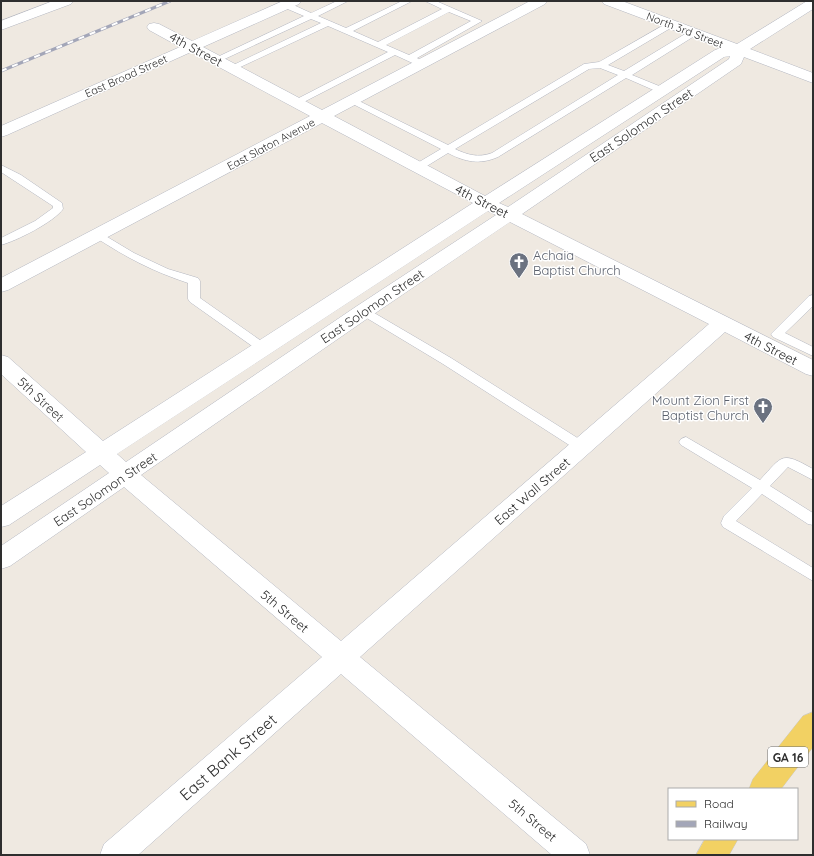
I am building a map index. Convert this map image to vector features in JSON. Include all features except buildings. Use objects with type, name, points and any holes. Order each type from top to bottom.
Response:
[{"type":"main road","name":"GA 16","points":[[764,788],[813,725]]},
{"type":"main road","points":[[711,855],[722,840]]},
{"type":"street","points":[[1,26],[66,1]]},
{"type":"street","name":"East Slaton Avenue","points":[[1,286],[352,101],[415,61],[540,1]]},
{"type":"street","name":"North 3rd Street","points":[[609,1],[813,78]]},
{"type":"street","name":"East Broad Street","points":[[1,132],[290,3]]},
{"type":"street","name":"East Solomon Street","points":[[1,518],[661,90],[720,53],[738,50],[813,3]]},
{"type":"street","name":"4th Street","points":[[154,27],[509,215],[813,369]]},
{"type":"street","name":"East Solomon Street","points":[[1,559],[364,311],[509,215],[736,60],[738,50]]},
{"type":"street","name":"East Wall Street","points":[[341,659],[723,323]]},
{"type":"street","name":"5th Street","points":[[1,362],[101,454],[341,659],[575,855]]},
{"type":"street","name":"East Bank Street","points":[[115,855],[341,659]]},
{"type":"lane","points":[[215,60],[344,1]]},
{"type":"lane","points":[[346,31],[408,1]]},
{"type":"lane","points":[[290,3],[311,16],[415,61],[478,21],[428,1]]},
{"type":"lane","points":[[379,45],[449,9]]},
{"type":"lane","points":[[232,68],[328,23]]},
{"type":"lane","points":[[418,167],[587,66],[601,65],[670,24]]},
{"type":"lane","points":[[352,101],[464,157],[478,160],[495,155],[693,33]]},
{"type":"lane","points":[[298,102],[395,52]]},
{"type":"lane","points":[[601,65],[661,90]]},
{"type":"lane","points":[[1,168],[18,177],[58,205],[58,209],[52,216],[1,242]]},
{"type":"lane","points":[[99,234],[130,255],[164,271],[194,280],[194,299],[263,348]]},
{"type":"lane","points":[[813,299],[777,334],[813,352]]},
{"type":"lane","points":[[364,311],[582,447]]},
{"type":"lane","points":[[686,442],[813,520]]},
{"type":"lane","points":[[813,475],[790,462],[785,462],[729,520],[728,523],[813,575]]},
{"type":"railway","points":[[1,71],[170,1]]},
{"type":"place","name":"Achaia Baptist Church","points":[[519,279]]},
{"type":"place","name":"Mount Zion First Baptist Church","points":[[763,424]]}]
